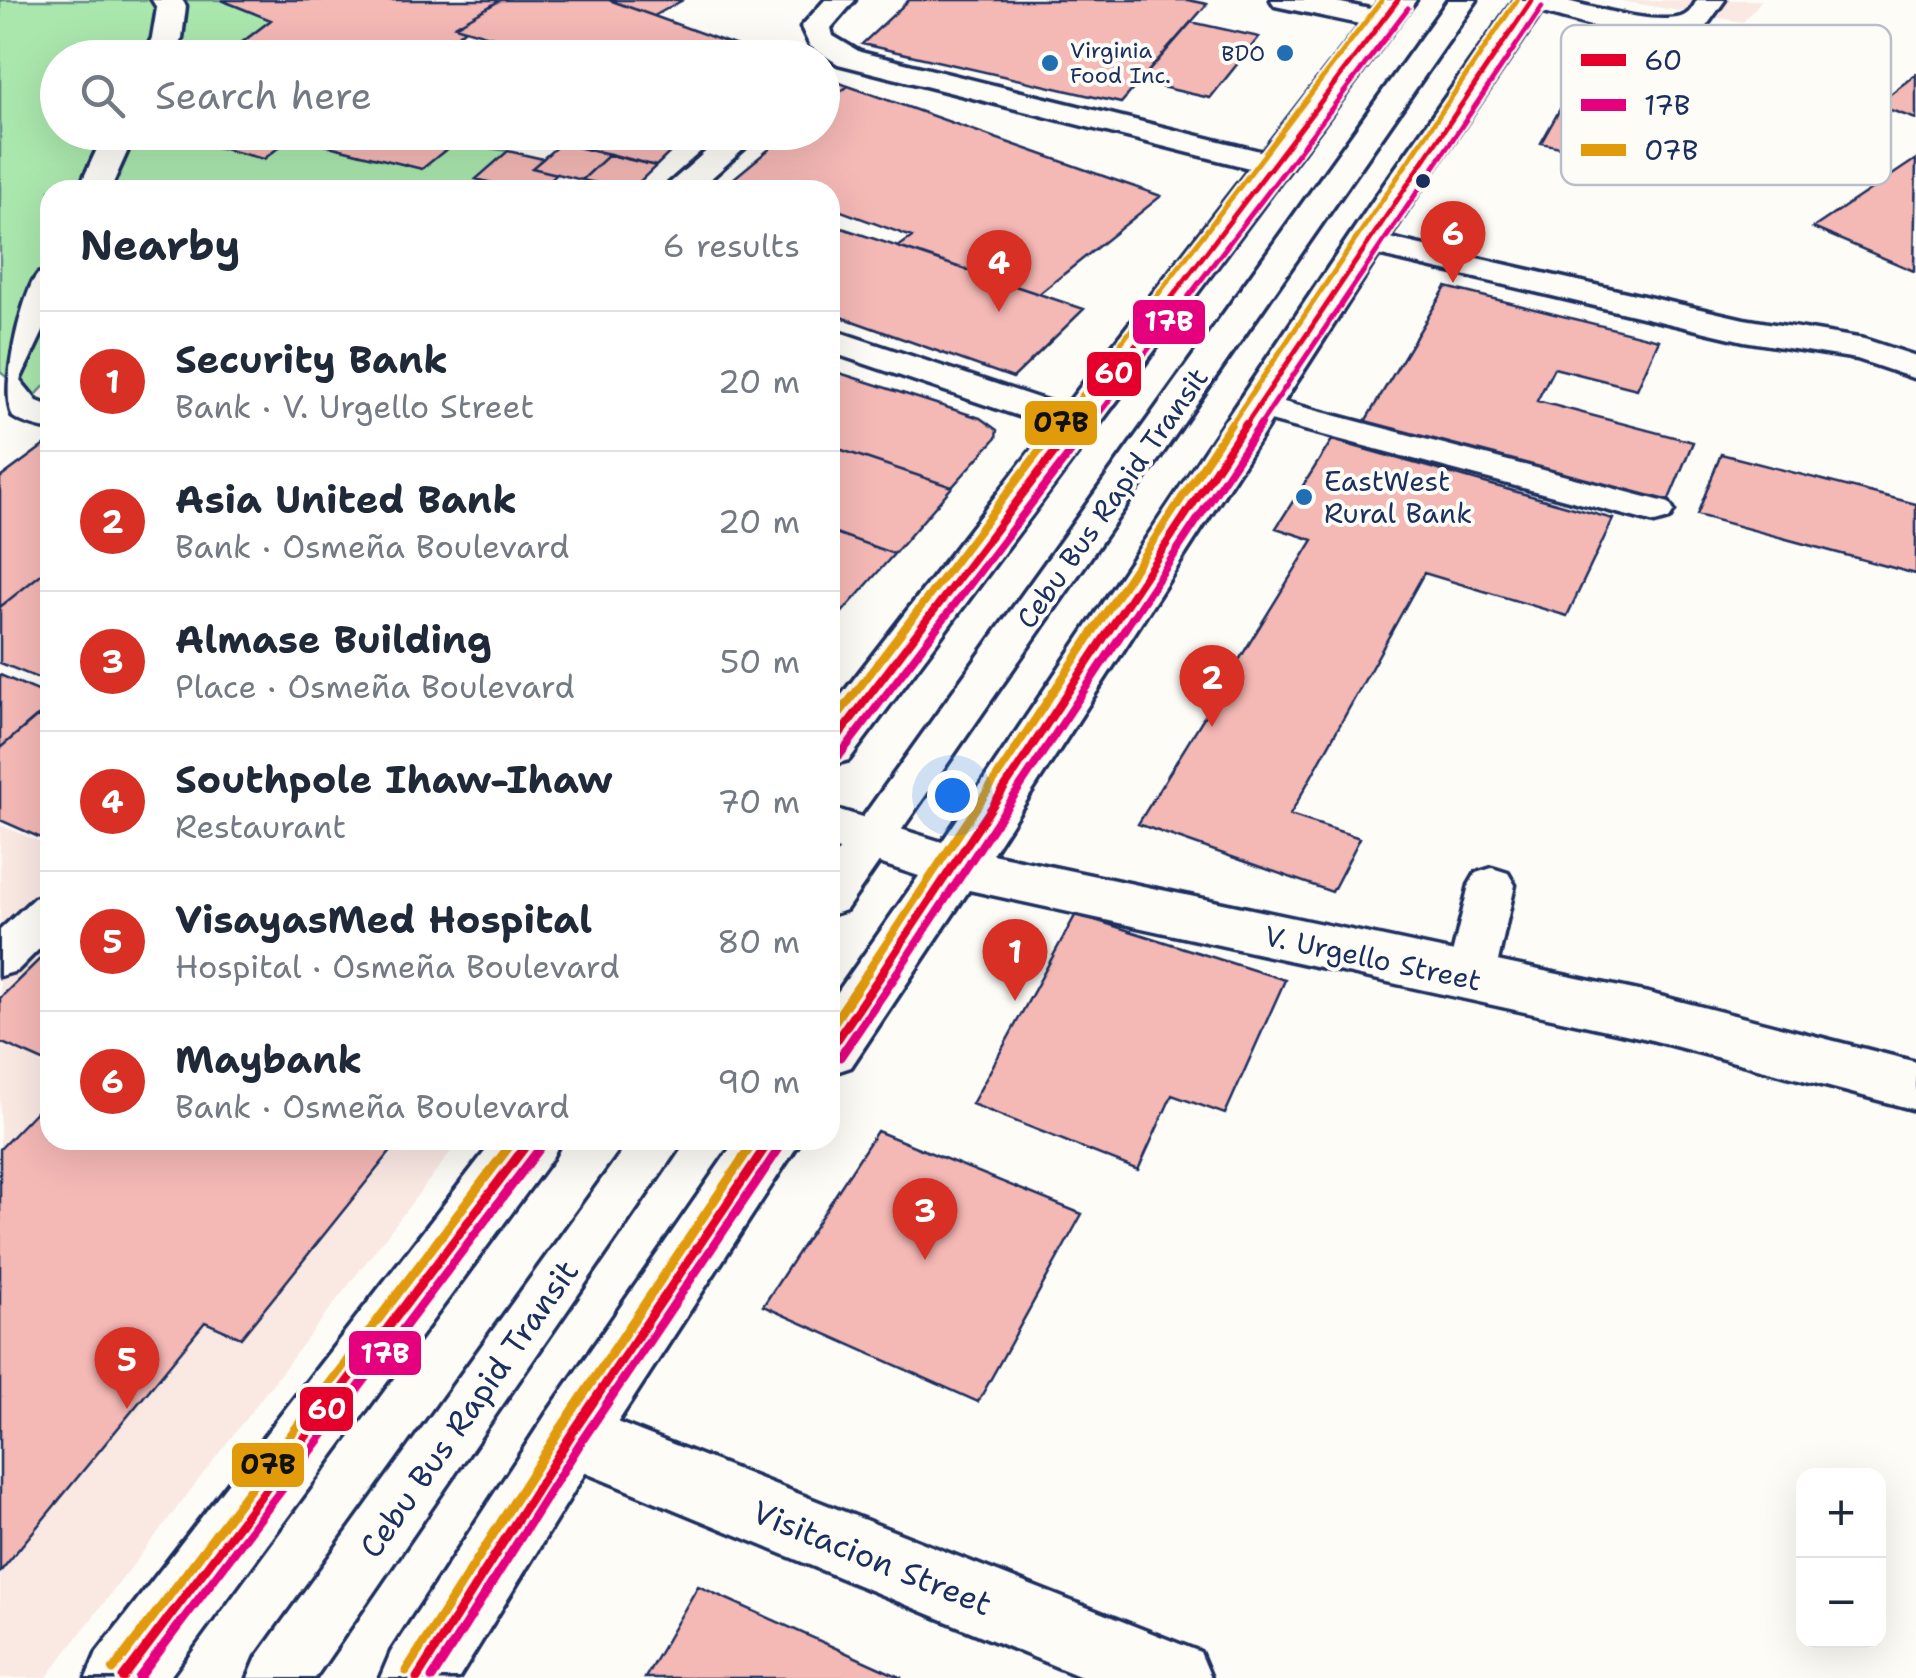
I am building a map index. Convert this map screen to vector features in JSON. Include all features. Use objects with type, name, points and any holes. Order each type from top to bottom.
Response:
[{"type":"main road","points":[[840,1035],[1532,1]]},
{"type":"main road","points":[[840,726],[1390,10]]},
{"type":"main road","name":"V. Urgello Street","points":[[850,834],[956,867],[1648,1016],[1916,1086]]},
{"type":"main road","points":[[123,1678],[522,1150]]},
{"type":"main road","points":[[417,1678],[571,1435],[763,1150]]},
{"type":"main road","name":"Visitacion Street","points":[[571,1435],[1174,1678]]},
{"type":"lane","points":[[166,0],[172,6],[166,40]]},
{"type":"lane","points":[[820,40],[816,27],[841,0]]},
{"type":"lane","points":[[1285,0],[1390,10]]},
{"type":"lane","name":"Cebu Bus Rapid Transit","points":[[840,866],[850,834],[1463,0]]},
{"type":"lane","points":[[1684,25],[1693,24],[1711,0]]},
{"type":"lane","points":[[1532,1],[1660,25]]},
{"type":"lane","points":[[840,52],[850,58],[1272,164]]},
{"type":"lane","points":[[99,180],[113,150]]},
{"type":"lane","points":[[690,180],[726,150]]},
{"type":"lane","points":[[1368,243],[1744,330],[1864,350],[1916,368]]},
{"type":"lane","points":[[40,302],[2,381],[24,409],[40,415]]},
{"type":"lane","points":[[840,343],[1076,423]]},
{"type":"lane","points":[[1260,407],[1655,511]]},
{"type":"lane","points":[[1470,979],[1492,885]]},
{"type":"lane","points":[[0,958],[40,920]]},
{"type":"lane","name":"Cebu Bus Rapid Transit","points":[[280,1678],[652,1150]]},
{"type":"shaded area","points":[[1616,0],[1762,0],[1743,22]]},
{"type":"shaded area","points":[[0,825],[40,842],[40,1150],[452,1150],[46,1678],[0,1678]]},
{"type":"green space","points":[[0,0],[221,0],[271,20],[245,40],[40,40],[40,150],[227,150],[264,159],[276,150],[346,150],[421,169],[445,150],[508,151],[477,179],[481,180],[40,180],[40,391],[33,398],[0,372]]},
{"type":"building","points":[[221,0],[499,1],[455,26],[465,29],[452,40],[245,40],[271,20]]},
{"type":"building","points":[[501,0],[609,0],[720,40],[503,40],[455,26]]},
{"type":"building","points":[[609,0],[683,0],[654,16]]},
{"type":"building","name":"Virginia Food Inc.","points":[[909,0],[1188,0],[1207,4],[1121,103],[862,44]]},
{"type":"building","points":[[1191,22],[1259,37],[1210,98],[1139,82]]},
{"type":"building","points":[[460,34],[487,40],[453,40]]},
{"type":"building","points":[[1916,74],[1916,119],[1891,110],[1891,93]]},
{"type":"building","points":[[848,86],[1161,196],[1039,294],[898,247],[912,237],[840,211],[840,180],[732,180],[768,150],[840,150],[840,92]]},
{"type":"building","points":[[1561,107],[1561,147],[1541,143]]},
{"type":"building","points":[[228,150],[275,150],[264,159]]},
{"type":"building","points":[[345,150],[445,150],[422,169]]},
{"type":"building","points":[[553,150],[610,154],[582,180],[532,168]]},
{"type":"building","points":[[589,150],[672,150],[656,166]]},
{"type":"building","points":[[508,151],[543,159],[532,168],[557,174],[551,180],[476,179]]},
{"type":"building","points":[[610,154],[656,166],[641,180],[582,180]]},
{"type":"building","points":[[1916,159],[1914,271],[1813,228],[1877,185],[1891,185],[1891,176]]},
{"type":"building","points":[[840,227],[1084,309],[1013,378],[840,317]]},
{"type":"building","points":[[1446,287],[1659,340],[1637,389],[1554,368],[1537,401],[1693,442],[1667,504],[1364,423]]},
{"type":"building","points":[[840,373],[980,418],[997,430],[996,438],[952,487],[840,449]]},
{"type":"building","points":[[1332,440],[1613,519],[1567,616],[1424,573],[1290,815],[1360,838],[1332,892],[1138,824],[1313,540],[1276,528]]},
{"type":"building","points":[[40,448],[40,575],[0,607],[0,478]]},
{"type":"building","points":[[840,449],[952,487],[894,554],[840,535]]},
{"type":"building","points":[[1721,454],[1916,504],[1916,574],[1697,515]]},
{"type":"building","points":[[840,535],[894,554],[840,615]]},
{"type":"building","points":[[40,575],[40,679],[0,663],[0,607]]},
{"type":"building","points":[[0,675],[40,692],[40,714],[0,748]]},
{"type":"building","points":[[36,717],[40,719],[40,838],[0,820],[0,748]]},
{"type":"building","points":[[1076,914],[1285,980],[1225,1114],[1172,1095],[1138,1170],[972,1104]]},
{"type":"building","points":[[40,959],[40,1060],[0,1042],[0,998]]},
{"type":"building","points":[[40,1107],[40,1150],[392,1150],[241,1338],[205,1322],[0,1572],[0,1149]]},
{"type":"building","points":[[877,1131],[1082,1214],[978,1402],[763,1306]]},
{"type":"building","points":[[698,1586],[902,1678],[645,1678]]},
{"type":"transit line","name":"07B","points":[[840,713],[1382,0]]},
{"type":"transit line","name":"60","points":[[840,734],[1398,0]]},
{"type":"transit line","name":"07B","points":[[840,1013],[1517,0]]},
{"type":"transit line","name":"60","points":[[840,1035],[1532,0]]},
{"type":"transit line","name":"17B","points":[[840,1057],[1542,7]]},
{"type":"transit line","name":"17B","points":[[840,755],[1408,8]]},
{"type":"transit line","name":"07B","points":[[113,1670],[506,1150]]},
{"type":"transit line","name":"60","points":[[123,1678],[522,1150]]},
{"type":"transit line","name":"17B","points":[[139,1678],[538,1150]]},
{"type":"transit line","name":"07B","points":[[406,1671],[561,1428],[748,1150]]},
{"type":"transit line","name":"60","points":[[417,1678],[571,1435],[763,1150]]},
{"type":"transit line","name":"17B","points":[[432,1678],[581,1442],[778,1150]]},
{"type":"place","name":"BDO","points":[[1285,53]]},
{"type":"place","name":"Virginia Food Inc.","points":[[1050,63]]},
{"type":"place","name":"Maybank","points":[[1453,283]]},
{"type":"place","name":"Southpole Ihaw-Ihaw","points":[[999,312]]},
{"type":"place","name":"EastWest Rural Bank","points":[[1304,497]]},
{"type":"place","name":"Asia United Bank","points":[[1212,727]]},
{"type":"place","name":"Security Bank","points":[[1015,1001]]},
{"type":"place","name":"Almase Building","points":[[925,1260]]},
{"type":"place","name":"VisayasMed Hospital","points":[[127,1409]]}]
